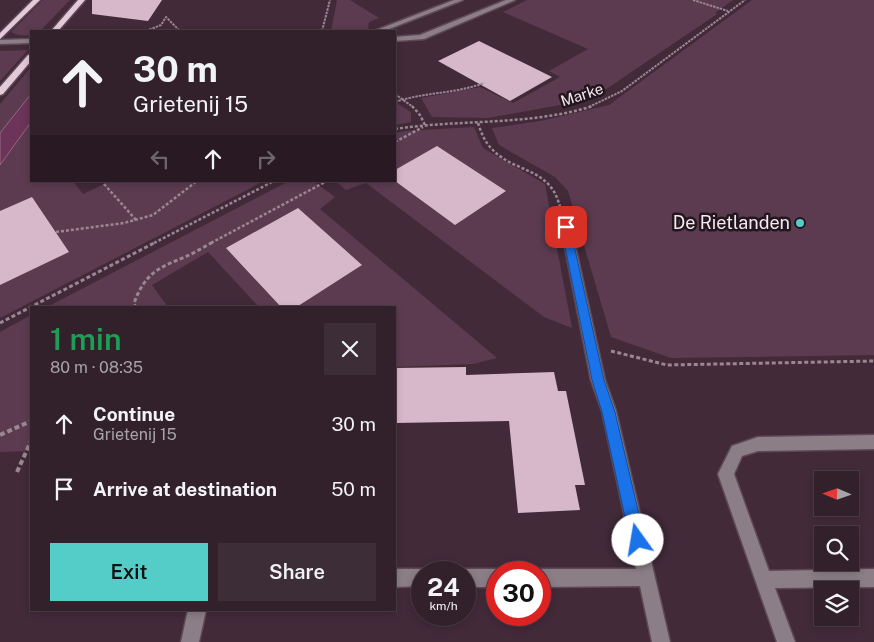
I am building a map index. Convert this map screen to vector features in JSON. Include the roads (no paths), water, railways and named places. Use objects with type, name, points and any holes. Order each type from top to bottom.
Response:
[{"type":"main road","points":[[0,37],[37,0]]},
{"type":"main road","points":[[55,30],[82,0]]},
{"type":"main road","points":[[0,92],[30,58]]},
{"type":"street","points":[[381,30],[460,0]]},
{"type":"street","points":[[396,39],[421,37],[512,0]]},
{"type":"street","points":[[0,42],[30,41]]},
{"type":"street","points":[[566,227],[598,380],[609,412],[661,642]]},
{"type":"street","points":[[786,642],[726,474],[737,451],[758,444],[874,442]]},
{"type":"street","points":[[551,578],[646,577]]},
{"type":"street","points":[[396,578],[411,578]]},
{"type":"street","points":[[764,580],[874,578]]},
{"type":"street","points":[[190,642],[197,611]]},
{"type":"place","name":"De Rietlanden","points":[[800,223]]}]
